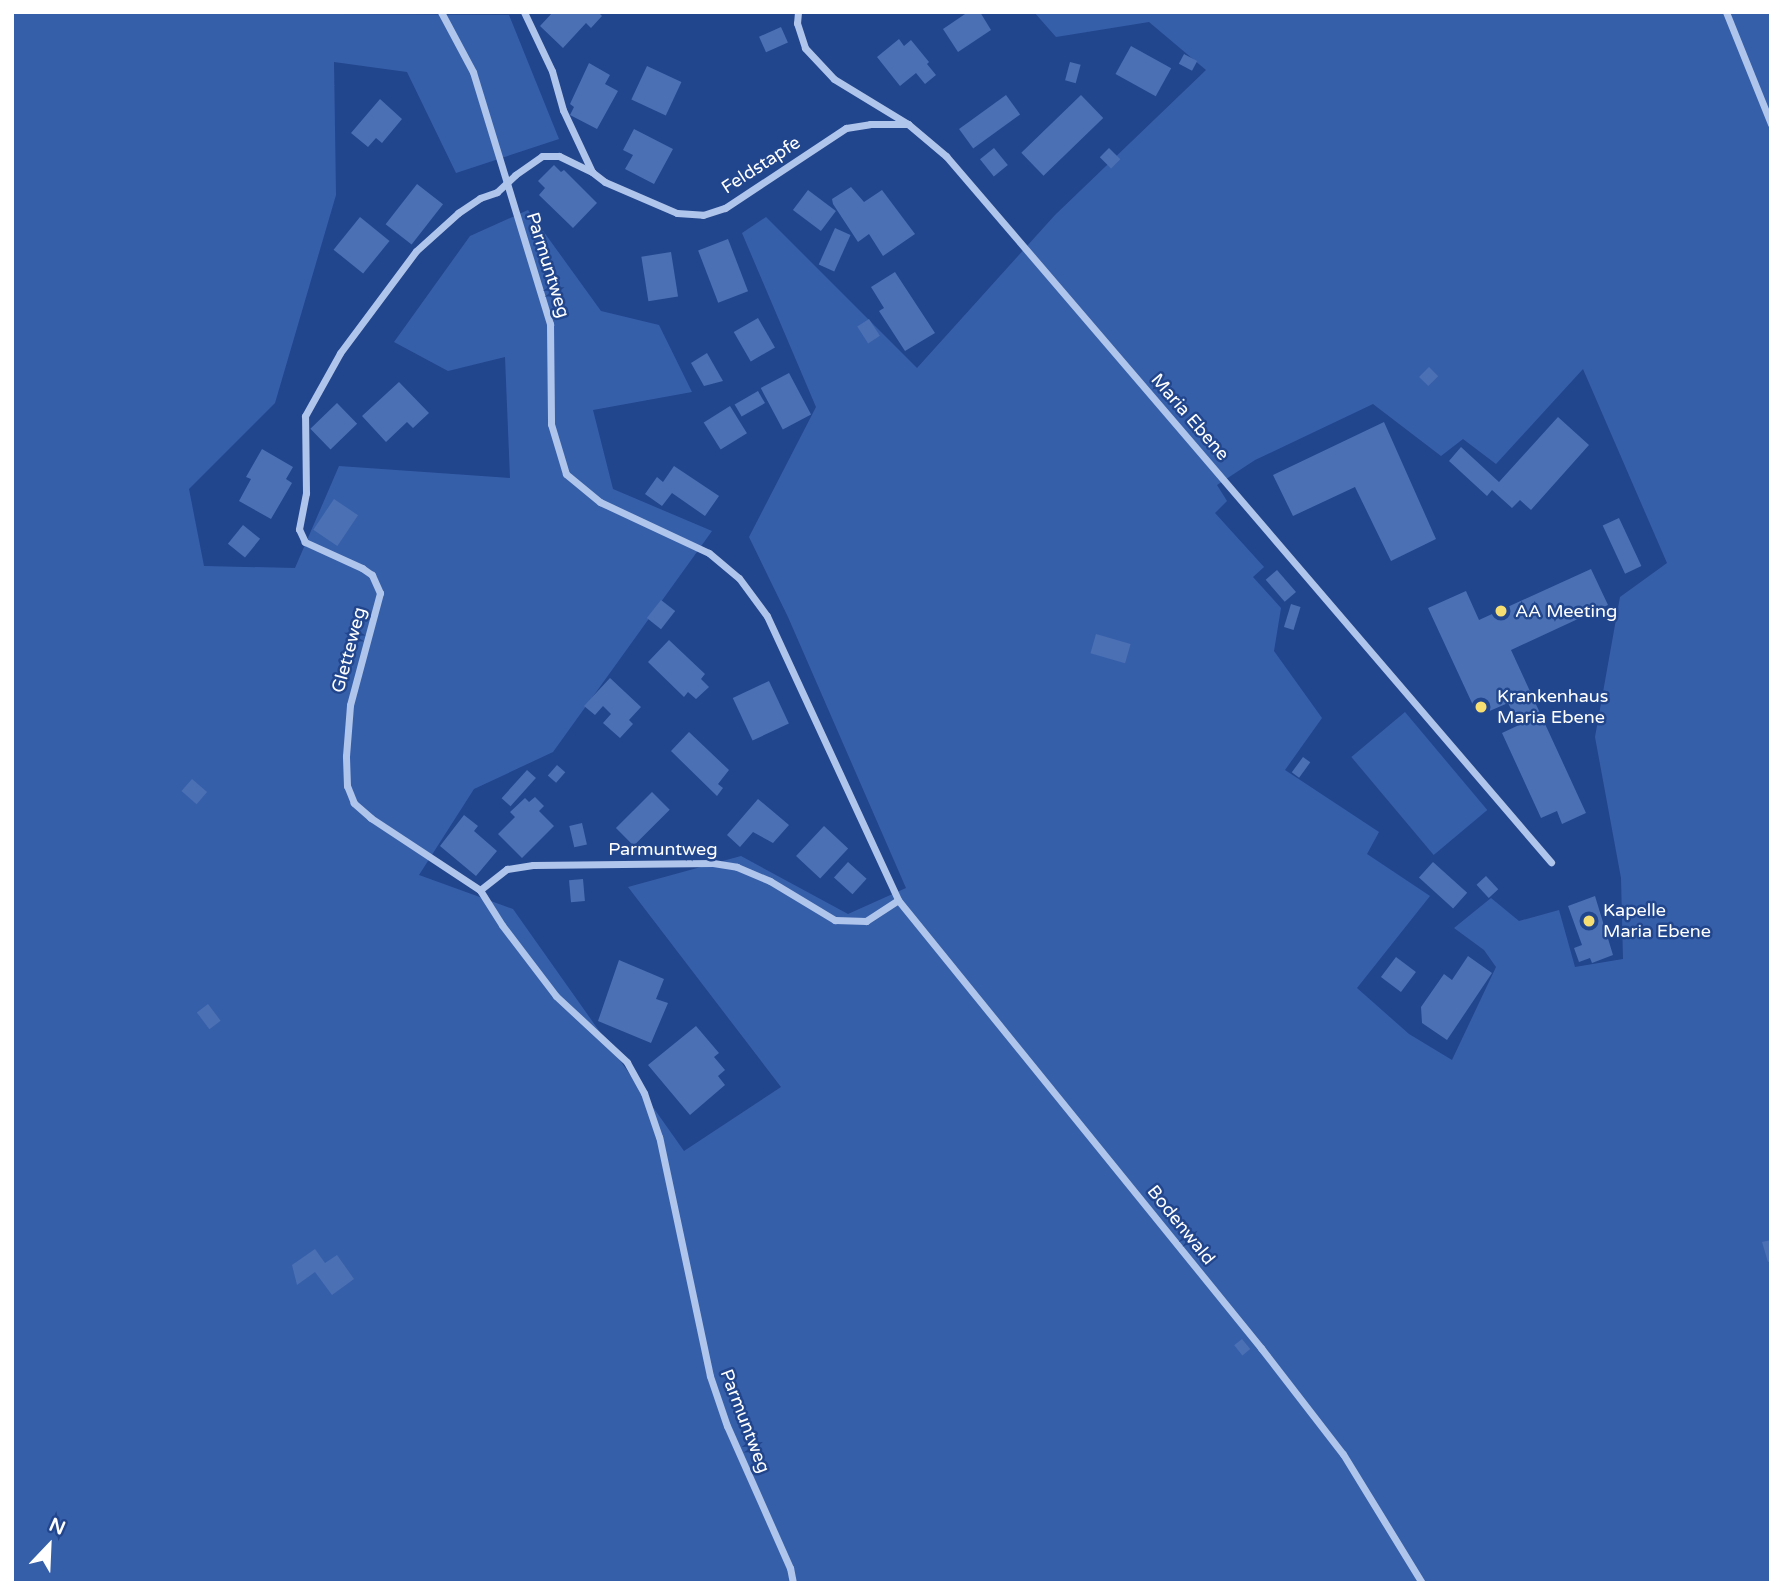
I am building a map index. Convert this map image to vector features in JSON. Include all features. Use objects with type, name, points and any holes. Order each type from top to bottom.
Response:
[{"type":"street","name":"Parmuntweg","points":[[441,12],[473,72],[551,324],[551,424],[566,474],[600,502],[709,553],[739,578],[767,617],[898,900],[866,921],[835,920],[761,876],[713,863],[533,865],[507,869],[480,890],[502,925],[556,996],[627,1062],[644,1093],[659,1137],[710,1376],[727,1426],[790,1568],[793,1583]]},
{"type":"street","points":[[524,12],[552,71],[563,110],[592,172]]},
{"type":"street","name":"Maria Ebene","points":[[798,12],[797,23],[805,48],[834,79],[908,124],[946,156],[1551,862]]},
{"type":"street","points":[[1726,12],[1771,124]]},
{"type":"street","name":"Feldstapfe","points":[[507,183],[542,156],[559,156],[652,204],[677,214],[703,215],[725,208],[846,128],[870,124],[908,124]]},
{"type":"street","name":"Gletteweg","points":[[480,890],[371,818],[354,803],[348,786],[346,756],[350,705],[380,593],[372,575],[305,542],[299,529],[306,493],[305,416],[340,353],[408,261],[436,230],[480,198],[497,192],[507,183]]},
{"type":"street","name":"Bodenwald","points":[[898,900],[1261,1348],[1343,1454],[1422,1583]]},
{"type":"shaded area","points":[[12,12],[509,15],[559,139],[456,173],[407,72],[334,62],[336,195],[275,403],[189,489],[204,566],[295,568],[339,466],[510,478],[505,357],[448,371],[394,342],[470,236],[528,210],[601,311],[659,325],[692,392],[593,410],[613,489],[712,531],[553,752],[474,789],[419,875],[513,909],[684,1151],[781,1087],[628,887],[741,856],[848,914],[906,888],[788,617],[749,537],[816,407],[742,233],[766,217],[917,368],[1055,215],[1206,70],[1149,22],[1056,37],[1034,12],[1771,12],[1771,1583],[12,1583]],"holes":[[[1583,369],[1667,563],[1620,597],[1595,737],[1621,878],[1623,959],[1575,967],[1559,910],[1519,921],[1491,898],[1454,928],[1484,950],[1496,967],[1452,1060],[1409,1034],[1357,988],[1430,896],[1367,854],[1379,832],[1285,770],[1322,718],[1274,651],[1281,608],[1253,577],[1264,567],[1215,513],[1227,501],[1217,485],[1255,460],[1373,404],[1441,456],[1463,439],[1496,464]]]},
{"type":"shaded area","points":[[1405,712],[1487,810],[1434,855],[1351,757]]},
{"type":"building","points":[[553,12],[598,12],[602,16],[591,28],[586,23],[563,48],[540,26]]},
{"type":"building","points":[[968,12],[980,12],[991,30],[958,52],[943,29]]},
{"type":"building","points":[[781,27],[788,43],[766,52],[759,37]]},
{"type":"building","points":[[899,39],[904,46],[911,40],[929,62],[927,64],[936,75],[925,84],[916,73],[900,86],[877,57]]},
{"type":"building","points":[[1131,46],[1171,68],[1156,96],[1115,74]]},
{"type":"building","points":[[1184,54],[1197,61],[1192,71],[1179,64]]},
{"type":"building","points":[[1070,62],[1081,65],[1076,83],[1065,80]]},
{"type":"building","points":[[589,63],[610,75],[605,84],[618,91],[597,129],[570,115],[574,107],[570,104]]},
{"type":"building","points":[[647,66],[681,82],[666,116],[631,100]]},
{"type":"building","points":[[1006,95],[1020,114],[973,149],[959,129]]},
{"type":"building","points":[[1081,95],[1103,118],[1044,176],[1021,153]]},
{"type":"building","points":[[380,99],[402,119],[382,143],[376,138],[368,147],[351,133]]},
{"type":"building","points":[[634,129],[673,149],[654,184],[625,169],[633,155],[623,150]]},
{"type":"building","points":[[994,148],[1008,165],[994,176],[980,159]]},
{"type":"building","points":[[1109,148],[1120,159],[1111,169],[1100,157]]},
{"type":"building","points":[[554,165],[561,172],[564,170],[597,203],[573,228],[539,195],[545,188],[538,181]]},
{"type":"building","points":[[417,184],[443,204],[412,245],[386,224]]},
{"type":"building","points":[[851,187],[864,202],[882,190],[915,234],[883,256],[869,234],[858,242],[832,199]]},
{"type":"building","points":[[808,190],[836,211],[821,231],[793,210]]},
{"type":"building","points":[[360,217],[390,241],[363,274],[334,250]]},
{"type":"building","points":[[835,228],[851,235],[834,271],[819,265]]},
{"type":"building","points":[[728,239],[748,291],[718,303],[698,250]]},
{"type":"building","points":[[671,252],[678,296],[648,301],[641,257]]},
{"type":"building","points":[[895,272],[935,333],[905,351],[879,311],[884,308],[871,287]]},
{"type":"building","points":[[758,318],[775,347],[751,361],[734,332]]},
{"type":"building","points":[[869,319],[880,336],[868,343],[857,327]]},
{"type":"building","points":[[707,353],[723,381],[704,386],[691,363]]},
{"type":"building","points":[[1429,367],[1438,376],[1428,386],[1419,377]]},
{"type":"building","points":[[789,373],[811,414],[783,430],[761,388]]},
{"type":"building","points":[[399,382],[429,413],[413,428],[407,422],[386,442],[362,416]]},
{"type":"building","points":[[758,391],[765,403],[742,417],[735,404]]},
{"type":"building","points":[[337,403],[357,424],[331,450],[310,429]]},
{"type":"building","points":[[730,406],[747,433],[721,450],[704,422]]},
{"type":"building","points":[[1558,417],[1589,445],[1531,510],[1520,500],[1512,508],[1492,490],[1487,496],[1449,461],[1461,447],[1499,482]]},
{"type":"building","points":[[1384,422],[1436,539],[1391,561],[1355,487],[1293,516],[1273,475]]},
{"type":"building","points":[[262,449],[293,467],[286,479],[292,483],[271,519],[239,501],[251,479],[246,477]]},
{"type":"building","points":[[674,466],[719,496],[705,516],[672,493],[662,506],[645,494],[657,477],[663,482]]},
{"type":"building","points":[[334,499],[358,515],[337,546],[313,530]]},
{"type":"building","points":[[1619,518],[1641,566],[1625,574],[1603,526]]},
{"type":"building","points":[[243,525],[260,539],[245,557],[228,544]]},
{"type":"building","points":[[1591,569],[1608,605],[1511,650],[1586,813],[1562,824],[1557,811],[1541,818],[1502,733],[1519,725],[1508,703],[1478,716],[1428,608],[1466,591],[1479,620]]},
{"type":"building","points":[[1277,570],[1296,592],[1285,602],[1266,580]]},
{"type":"building","points":[[661,600],[675,611],[661,629],[647,618]]},
{"type":"building","points":[[1291,604],[1301,607],[1294,630],[1284,627]]},
{"type":"building","points":[[1096,634],[1131,644],[1125,663],[1090,653]]},
{"type":"building","points":[[669,640],[705,674],[701,679],[709,687],[696,699],[688,692],[684,697],[648,662]]},
{"type":"building","points":[[610,678],[641,707],[629,720],[633,724],[620,738],[603,723],[611,714],[603,706],[595,715],[584,706]]},
{"type":"building","points":[[769,681],[789,724],[753,741],[733,698]]},
{"type":"building","points":[[689,732],[729,770],[718,784],[723,788],[717,796],[671,751]]},
{"type":"building","points":[[1303,757],[1310,762],[1299,778],[1292,772]]},
{"type":"building","points":[[557,765],[565,772],[556,783],[548,776]]},
{"type":"building","points":[[527,770],[536,778],[510,806],[502,798]]},
{"type":"building","points":[[192,779],[207,792],[197,804],[182,791]]},
{"type":"building","points":[[652,792],[670,810],[634,846],[616,828]]},
{"type":"building","points":[[535,797],[544,806],[539,811],[554,826],[522,858],[498,834],[515,817],[510,812],[525,798],[529,802]]},
{"type":"building","points":[[758,799],[789,825],[773,843],[753,832],[740,847],[727,835]]},
{"type":"building","points":[[464,815],[478,826],[474,831],[497,851],[476,876],[440,846]]},
{"type":"building","points":[[582,823],[587,844],[574,847],[569,826]]},
{"type":"building","points":[[824,826],[848,849],[820,878],[796,856]]},
{"type":"building","points":[[848,862],[867,879],[853,894],[834,878]]},
{"type":"building","points":[[1433,862],[1467,893],[1453,908],[1419,878]]},
{"type":"building","points":[[1486,876],[1498,889],[1489,898],[1476,885]]},
{"type":"building","points":[[583,879],[585,901],[571,902],[569,880]]},
{"type":"building","name":"Kapelle Maria Ebene","points":[[1595,896],[1613,955],[1592,963],[1590,958],[1579,962],[1574,948],[1582,945],[1568,906]]},
{"type":"building","points":[[1468,956],[1492,973],[1447,1040],[1422,1023],[1421,1007],[1444,974],[1452,980]]},
{"type":"building","points":[[1396,957],[1416,972],[1401,992],[1381,977]]},
{"type":"building","points":[[619,960],[664,979],[656,999],[668,1003],[651,1043],[598,1021]]},
{"type":"building","points":[[208,1004],[221,1021],[209,1029],[197,1012]]},
{"type":"building","points":[[696,1026],[719,1053],[714,1057],[725,1070],[718,1076],[725,1085],[690,1115],[648,1065]]},
{"type":"building","points":[[1771,1240],[1771,1261],[1768,1262],[1762,1242]]},
{"type":"building","points":[[315,1249],[325,1263],[337,1255],[354,1279],[332,1295],[315,1272],[297,1285],[292,1265]]},
{"type":"building","points":[[1242,1339],[1250,1349],[1242,1355],[1234,1345]]},
{"type":"place","name":"AA Meeting","points":[[1501,611]]},
{"type":"place","name":"Krankenhaus Maria Ebene","points":[[1481,707]]},
{"type":"place","name":"Kapelle Maria Ebene","points":[[1589,921]]}]
